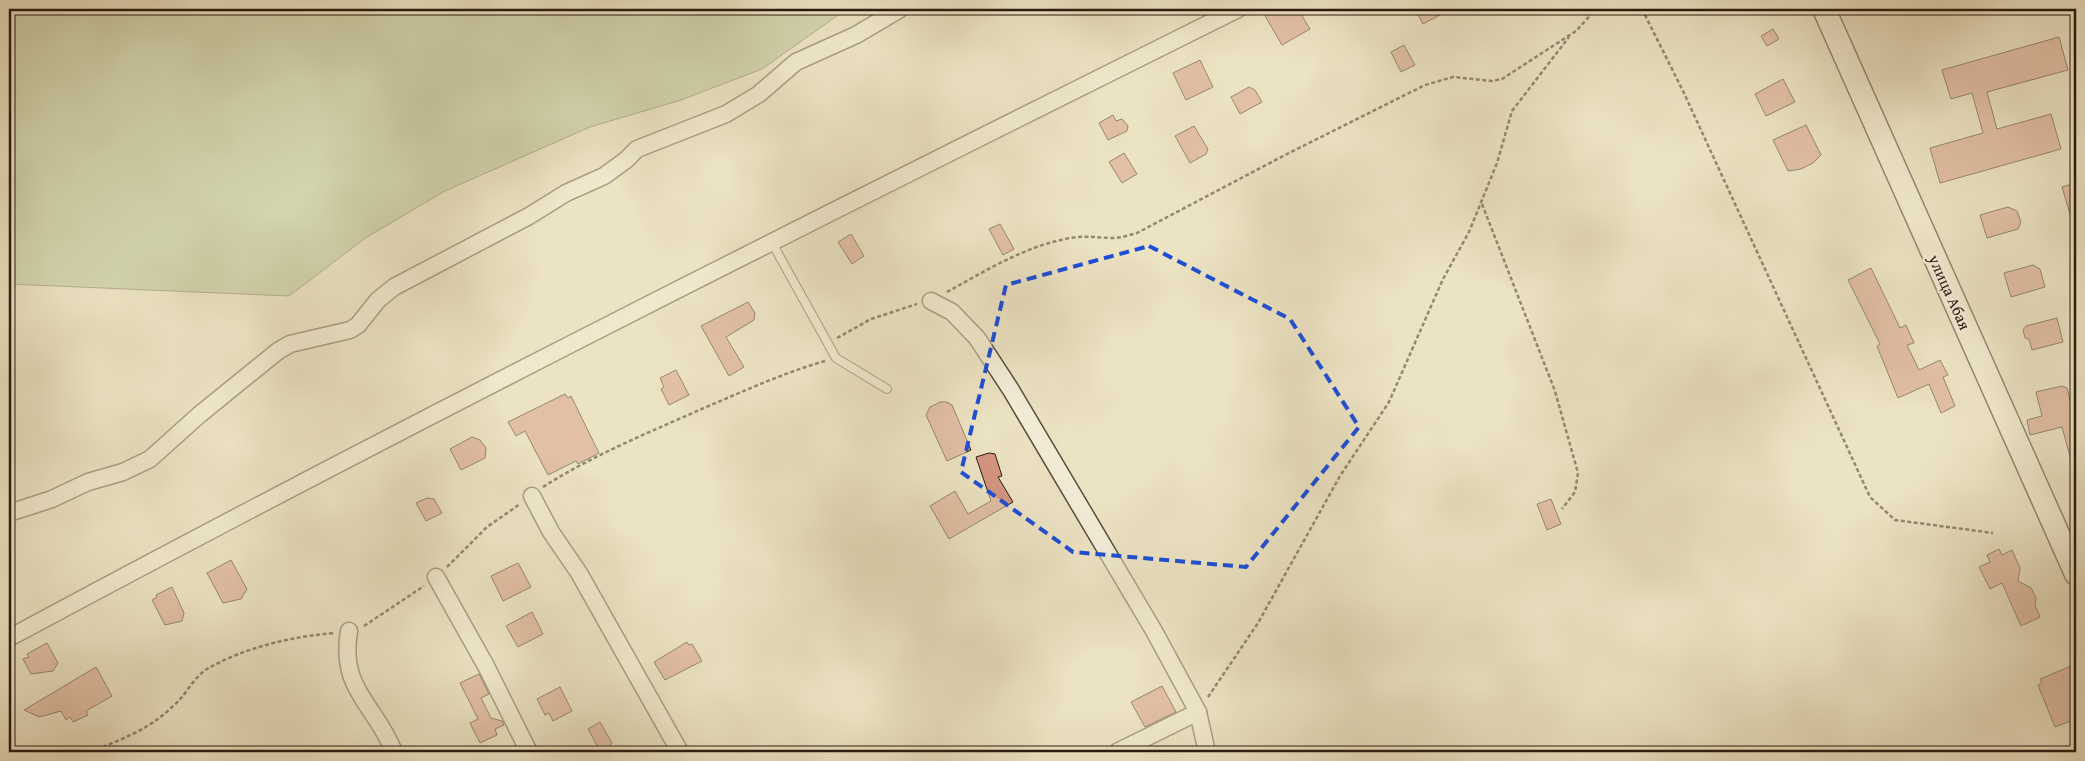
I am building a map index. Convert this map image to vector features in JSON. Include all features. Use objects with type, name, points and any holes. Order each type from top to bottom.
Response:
[{"type":"main road","name":"улица Абая","points":[[1824,9],[2076,574]]},
{"type":"street","points":[[9,513],[52,499],[88,482],[123,472],[150,459],[199,415],[290,344],[350,330],[394,286],[529,216],[566,193],[604,176],[626,160],[637,149],[726,114],[759,94],[796,62],[856,35],[900,9]]},
{"type":"street","points":[[9,638],[226,521],[771,241],[1238,9]]},
{"type":"street","points":[[931,301],[952,312],[977,338],[1154,631],[1198,712],[1207,752]]},
{"type":"street","points":[[532,496],[551,532],[579,573],[680,752]]},
{"type":"street","points":[[436,577],[486,666],[529,752]]},
{"type":"street","points":[[349,631],[346,648],[349,671],[359,696],[390,741],[394,752]]},
{"type":"street","points":[[1117,752],[1198,712]]},
{"type":"lane","points":[[771,241],[829,342],[836,358],[887,389]]},
{"type":"path","points":[[1198,712],[1258,624],[1340,476],[1388,402],[1443,279],[1469,232],[1497,163],[1512,111],[1570,35],[1596,9]]},
{"type":"path","points":[[1642,9],[1683,92],[1870,496],[1894,520],[1993,533]]},
{"type":"path","points":[[829,342],[871,319],[931,301],[996,265],[1045,245],[1071,238],[1094,236],[1114,238],[1136,234],[1285,155],[1426,86],[1453,77],[1492,81],[1502,79],[1570,35]]},
{"type":"path","points":[[1481,202],[1555,391],[1578,473],[1575,492],[1562,509]]},
{"type":"path","points":[[91,752],[146,727],[159,718],[180,700],[206,670],[241,654],[280,642],[314,634],[360,629],[403,602],[436,577],[487,527],[570,471],[670,423],[800,368],[836,358]]},
{"type":"highlighted area","points":[[1149,246],[1290,319],[1359,427],[1246,567],[1073,552],[961,472],[1006,285]]},
{"type":"green space","points":[[9,9],[854,9],[841,13],[762,69],[681,100],[590,127],[445,191],[367,237],[289,296],[9,284]]},
{"type":"building","points":[[1272,9],[1298,9],[1310,29],[1282,45],[1264,14]]},
{"type":"building","points":[[1415,9],[1451,9],[1423,24]]},
{"type":"building","points":[[1773,29],[1779,39],[1767,46],[1761,36]]},
{"type":"building","points":[[2059,37],[2068,70],[1987,92],[1997,129],[2051,114],[2061,149],[1940,183],[1930,148],[1983,133],[1972,93],[1951,99],[1942,70]]},
{"type":"building","points":[[1404,45],[1415,65],[1401,72],[1391,52]]},
{"type":"building","points":[[1200,60],[1213,87],[1186,100],[1173,73]]},
{"type":"building","points":[[1783,79],[1795,102],[1766,116],[1755,94]]},
{"type":"building","points":[[1249,87],[1255,90],[1262,102],[1240,114],[1231,97]]},
{"type":"building","points":[[1113,115],[1116,121],[1122,119],[1128,126],[1127,131],[1108,140],[1099,123]]},
{"type":"building","points":[[1806,125],[1821,155],[1813,163],[1801,169],[1788,171],[1773,140]]},
{"type":"building","points":[[1194,126],[1208,149],[1206,154],[1190,163],[1175,136]]},
{"type":"building","points":[[1124,153],[1137,174],[1122,183],[1109,162]]},
{"type":"building","points":[[2076,183],[2076,224],[2073,224],[2062,187]]},
{"type":"building","points":[[2008,207],[2017,211],[2021,222],[2018,229],[1987,238],[1980,215]]},
{"type":"building","points":[[1000,224],[1014,249],[1003,255],[989,229]]},
{"type":"building","points":[[851,234],[864,256],[852,264],[838,242]]},
{"type":"building","points":[[2033,265],[2040,269],[2045,287],[2011,297],[2004,273]]},
{"type":"building","points":[[1871,268],[1900,328],[1906,325],[1914,343],[1907,345],[1919,370],[1940,360],[1948,375],[1943,377],[1955,406],[1941,413],[1929,384],[1898,398],[1877,346],[1880,344],[1848,280]]},
{"type":"building","points":[[748,302],[755,313],[754,320],[726,337],[744,367],[729,376],[701,326]]},
{"type":"building","points":[[2057,318],[2063,342],[2032,350],[2029,339],[2025,338],[2023,330],[2026,326]]},
{"type":"building","points":[[676,370],[689,395],[669,405],[661,389],[664,387],[660,378]]},
{"type":"building","points":[[2062,386],[2067,388],[2076,425],[2076,463],[2072,464],[2062,427],[2030,435],[2027,420],[2042,416],[2036,392]]},
{"type":"building","points":[[565,394],[568,398],[571,396],[599,453],[578,464],[576,461],[548,475],[525,431],[516,436],[508,422]]},
{"type":"building","points":[[940,402],[947,402],[952,405],[971,450],[947,461],[926,415],[930,407]]},
{"type":"building","points":[[472,437],[480,440],[486,448],[485,458],[461,470],[450,449]]},
{"type":"building","points":[[989,453],[995,454],[1002,476],[998,477],[1013,502],[949,539],[930,506],[955,491],[968,514],[991,501],[976,457]]},
{"type":"building","points":[[427,498],[434,499],[442,513],[426,521],[416,503]]},
{"type":"building","points":[[1551,499],[1561,524],[1547,530],[1537,504]]},
{"type":"building","points":[[1999,549],[2002,555],[2012,550],[2020,568],[2018,581],[2031,588],[2036,598],[2035,605],[2040,617],[2021,626],[2002,583],[1990,589],[1979,567],[1990,562],[1987,555]]},
{"type":"building","points":[[231,560],[247,589],[241,599],[223,603],[207,573]]},
{"type":"building","points":[[518,563],[531,587],[503,601],[491,576]]},
{"type":"building","points":[[172,587],[184,613],[182,621],[165,625],[152,600],[157,597],[156,595]]},
{"type":"building","points":[[532,612],[543,634],[518,647],[506,626]]},
{"type":"building","points":[[687,642],[689,645],[692,644],[702,661],[665,680],[654,662]]},
{"type":"building","points":[[47,643],[58,663],[53,671],[31,674],[23,659],[29,657],[27,654]]},
{"type":"building","points":[[2076,664],[2076,719],[2055,727],[2038,685],[2042,683],[2040,679]]},
{"type":"building","points":[[96,667],[112,696],[86,711],[88,715],[73,722],[70,717],[66,720],[61,711],[39,717],[24,710]]},
{"type":"building","points":[[479,674],[489,694],[481,698],[491,718],[502,721],[504,725],[495,729],[497,735],[480,743],[470,723],[478,719],[460,683]]},
{"type":"building","points":[[1162,686],[1176,712],[1145,727],[1131,702]]},
{"type":"building","points":[[560,687],[572,711],[553,721],[549,713],[545,715],[537,699]]},
{"type":"building","points":[[600,722],[612,743],[608,748],[599,749],[588,729]]}]
